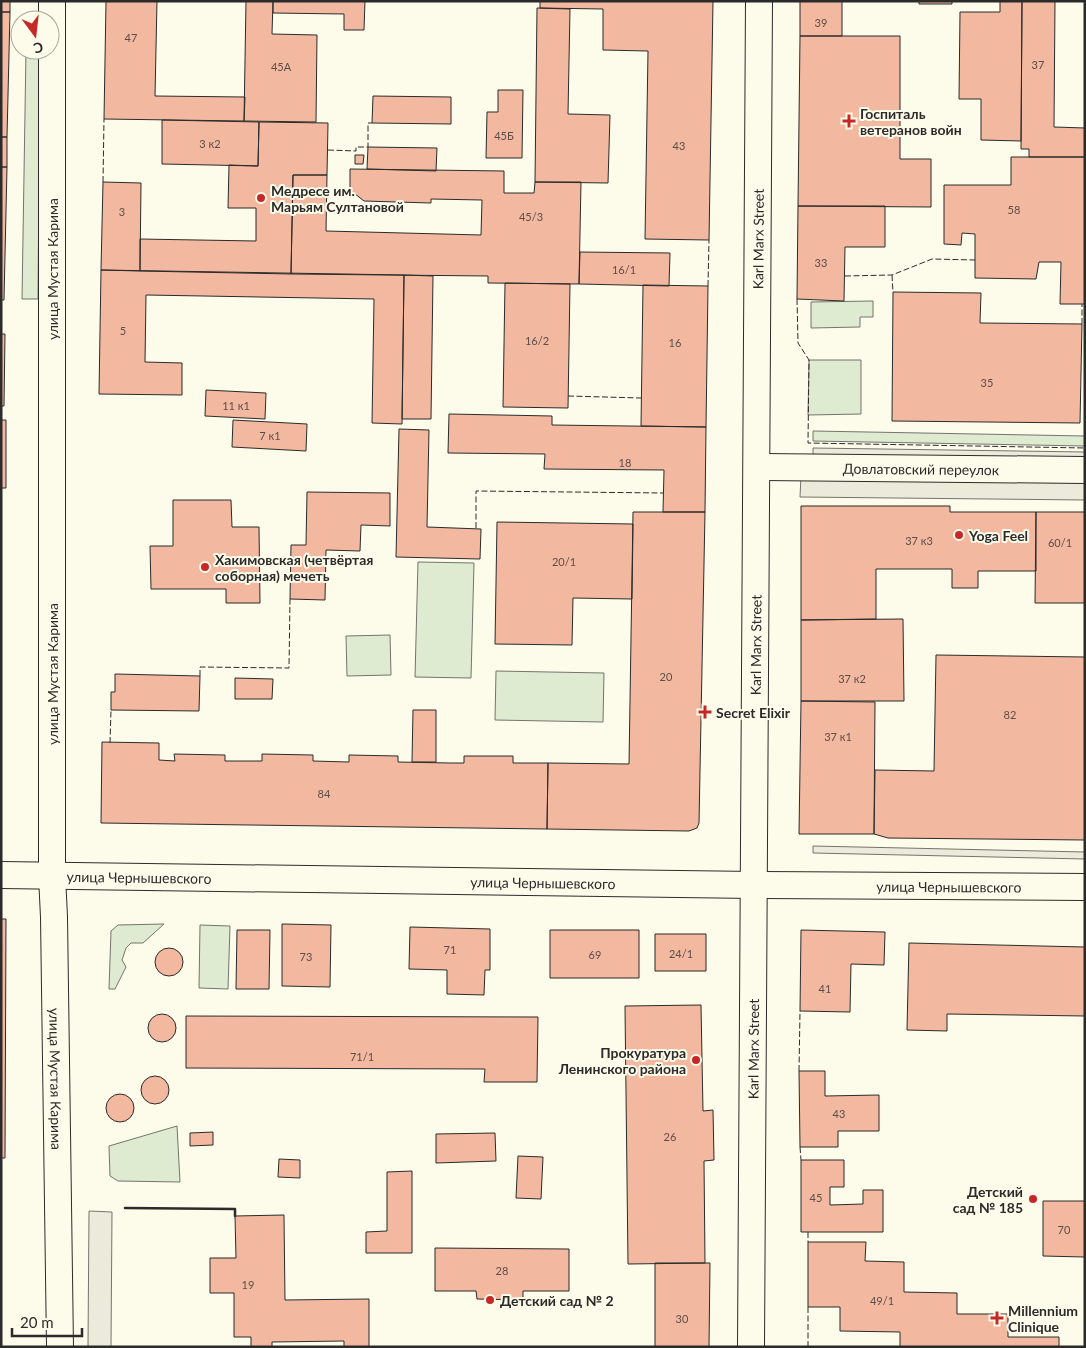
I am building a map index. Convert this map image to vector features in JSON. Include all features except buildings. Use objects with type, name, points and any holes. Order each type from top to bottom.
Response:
[{"type":"street","name":"улица Мустая Карима","points":[[52,1],[52,876],[60,1347]]},
{"type":"street","name":"Karl Marx Street","points":[[751,1347],[759,1]]},
{"type":"street","name":"Довлатовский переулок","points":[[757,467],[1085,470]]},
{"type":"street","name":"улица Чернышевского","points":[[1,875],[754,885],[1085,887]]},
{"type":"green space","points":[[26,60],[40,60],[38,299],[22,299]]},
{"type":"green space","points":[[873,301],[873,317],[860,317],[860,327],[811,328],[811,302]]},
{"type":"green space","points":[[809,360],[861,360],[861,414],[808,415]]},
{"type":"green space","points":[[813,431],[1085,436],[1085,446],[813,441]]},
{"type":"green space","points":[[418,562],[474,563],[471,678],[415,677]]},
{"type":"green space","points":[[390,635],[391,675],[347,676],[346,636]]},
{"type":"green space","points":[[496,671],[604,673],[603,722],[495,720]]},
{"type":"green space","points":[[164,924],[143,943],[131,943],[126,948],[122,960],[126,967],[115,989],[109,989],[111,931],[118,925]]},
{"type":"green space","points":[[200,925],[230,926],[228,989],[199,988]]},
{"type":"green space","points":[[177,1126],[180,1182],[118,1181],[110,1176],[109,1146]]},
{"type":"shaded area","points":[[813,448],[1085,452],[1085,470],[813,465]]},
{"type":"shaded area","points":[[801,476],[1085,479],[1085,500],[800,497]]},
{"type":"shaded area","points":[[813,846],[1085,852],[1085,859],[813,853]]},
{"type":"shaded area","points":[[89,1211],[112,1212],[111,1347],[88,1347]]},
{"type":"fence","points":[[103,182],[104,119]]},
{"type":"fence","points":[[328,150],[356,151],[356,147],[368,147],[368,123],[372,123]]},
{"type":"fence","points":[[708,286],[709,240]]},
{"type":"fence","points":[[845,276],[892,275],[932,259],[975,260]]},
{"type":"fence","points":[[892,275],[893,292]]},
{"type":"fence","points":[[797,299],[798,343],[809,360],[808,443],[1085,448]]},
{"type":"fence","points":[[1082,304],[1082,324]]},
{"type":"fence","points":[[568,396],[641,398]]},
{"type":"fence","points":[[476,528],[476,491],[663,493]]},
{"type":"fence","points":[[200,676],[200,667],[289,668],[290,599]]},
{"type":"fence","points":[[110,743],[111,710]]},
{"type":"fence","points":[[799,1071],[800,1011]]},
{"type":"fence","points":[[800,1147],[801,1160]]},
{"type":"fence","points":[[808,1232],[808,1242]]},
{"type":"fence","points":[[808,1307],[808,1347]]},
{"type":"wall","points":[[125,1208],[235,1209],[235,1216]]},
{"type":"place","name":"Госпиталь ветеранов войн","points":[[849,121]]},
{"type":"place","name":"Медресе им. Марьям Султановой","points":[[261,198]]},
{"type":"place","name":"Yoga Feel","points":[[959,535]]},
{"type":"place","name":"Хакимовская (четвёртая соборная) мечеть","points":[[205,567]]},
{"type":"place","name":"Secret Elixir","points":[[705,712]]},
{"type":"place","name":"Прокуратура Ленинского района","points":[[696,1060]]},
{"type":"place","name":"Детский сад № 185","points":[[1033,1199]]},
{"type":"place","name":"Детский сад № 2","points":[[490,1300]]},
{"type":"place","name":"Millennium Clinique","points":[[997,1318]]}]
